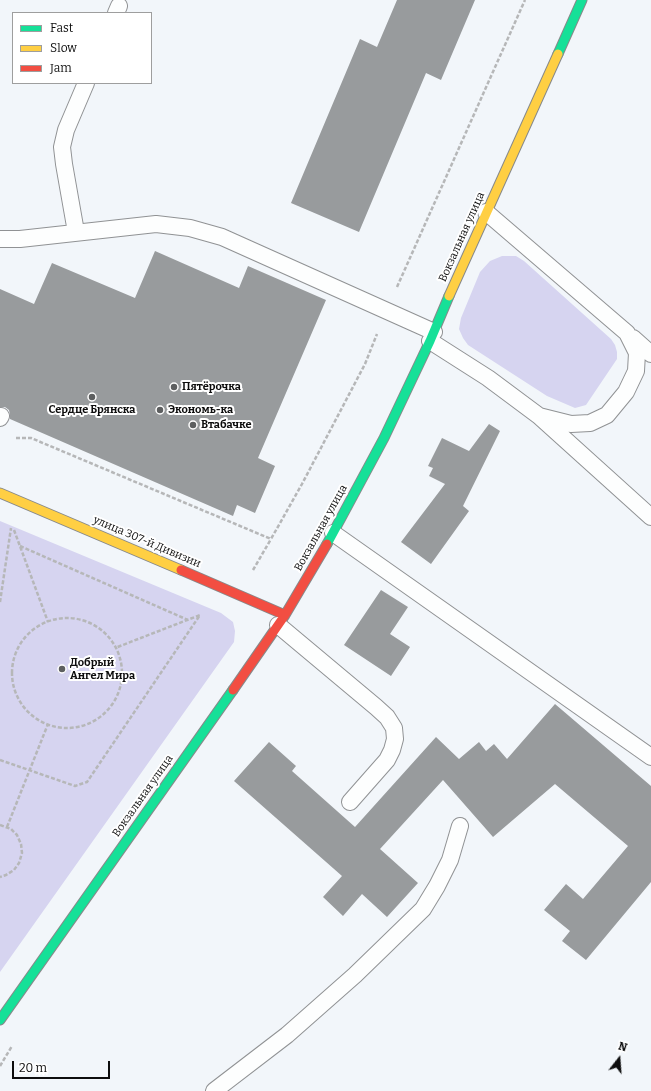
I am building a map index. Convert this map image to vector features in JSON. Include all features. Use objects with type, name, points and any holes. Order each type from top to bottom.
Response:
[{"type":"main road","name":"Вокзальная улица","points":[[0,1020],[281,620],[333,533],[384,438],[432,336],[486,212],[582,0]]},
{"type":"main road","name":"улица 307-й Дивизии","points":[[0,493],[260,603],[281,620]]},
{"type":"lane","points":[[76,232],[62,147],[66,130],[86,84]]},
{"type":"lane","points":[[486,212],[651,354]]},
{"type":"lane","points":[[0,239],[20,239],[156,224],[190,228],[222,237],[388,310],[432,336],[539,416],[651,517]]},
{"type":"lane","points":[[539,416],[571,424],[590,423],[607,415],[626,392],[636,371],[637,353],[627,332]]},
{"type":"lane","points":[[333,533],[651,758]]},
{"type":"lane","points":[[281,620],[387,717],[394,728],[396,739],[387,760],[350,802]]},
{"type":"lane","points":[[214,1091],[287,1035],[355,975],[423,909],[450,860],[460,826]]},
{"type":"path","points":[[9,438],[31,438],[271,539],[302,484],[365,364],[525,0]]},
{"type":"path","points":[[0,602],[12,525],[48,622]]},
{"type":"path","points":[[20,546],[188,620]]},
{"type":"path","points":[[0,760],[75,786],[87,782],[200,615],[116,648]]},
{"type":"path","points":[[65,618],[82,620],[99,628],[112,641],[116,648],[121,659],[123,677],[118,695],[108,711],[93,722],[75,728],[57,727],[39,721],[25,709],[16,694],[12,677],[13,660],[21,644],[32,630],[48,622],[65,618]]},
{"type":"path","points":[[7,827],[48,724]]},
{"type":"path","points":[[0,825],[7,827],[17,835],[21,844],[22,853],[19,863],[14,870],[0,877]]},
{"type":"shaded area","points":[[502,256],[516,256],[524,261],[611,339],[615,345],[617,359],[586,405],[575,408],[547,396],[468,345],[463,338],[459,329],[461,318],[480,272],[490,261]]},
{"type":"shaded area","points":[[0,521],[221,613],[233,622],[235,631],[234,642],[0,972]]},
{"type":"building","points":[[397,0],[475,0],[441,80],[426,73],[359,232],[291,203],[360,39],[377,47]]},
{"type":"building","points":[[155,251],[239,288],[248,266],[326,300],[258,458],[275,466],[255,513],[237,505],[233,516],[10,419],[9,410],[5,407],[0,407],[0,289],[34,304],[52,263],[135,298]]},
{"type":"building","points":[[489,424],[500,431],[463,506],[469,511],[431,564],[401,542],[445,484],[429,476],[433,468],[428,466],[442,438],[469,451]]},
{"type":"building","points":[[381,590],[408,607],[390,634],[410,647],[391,676],[344,645]]},
{"type":"building","points":[[555,704],[651,786],[651,882],[586,960],[562,941],[570,931],[544,910],[566,884],[583,899],[628,846],[555,784],[493,837],[443,780],[380,849],[418,883],[387,917],[362,894],[343,916],[323,897],[342,876],[234,781],[269,742],[296,766],[292,771],[355,827],[436,737],[459,759],[479,742],[486,751],[494,744],[507,759]]},
{"type":"traffic: fast","points":[[558,54],[582,0]]},
{"type":"traffic: fast","points":[[327,544],[384,438],[430,341],[449,296]]},
{"type":"traffic: fast","points":[[0,1020],[233,690]]},
{"type":"traffic: slow","points":[[449,296],[558,54]]},
{"type":"traffic: slow","points":[[0,493],[181,570]]},
{"type":"traffic: jam","points":[[233,690],[285,615],[327,544]]},
{"type":"traffic: jam","points":[[181,570],[285,615]]},
{"type":"place","name":"Пятёрочка","points":[[174,387]]},
{"type":"place","name":"Сердце Брянска","points":[[92,397]]},
{"type":"place","name":"Экономь-ка","points":[[160,410]]},
{"type":"place","name":"Втабачке","points":[[193,425]]},
{"type":"place","name":"Добрый Ангел Мира","points":[[62,669]]}]
